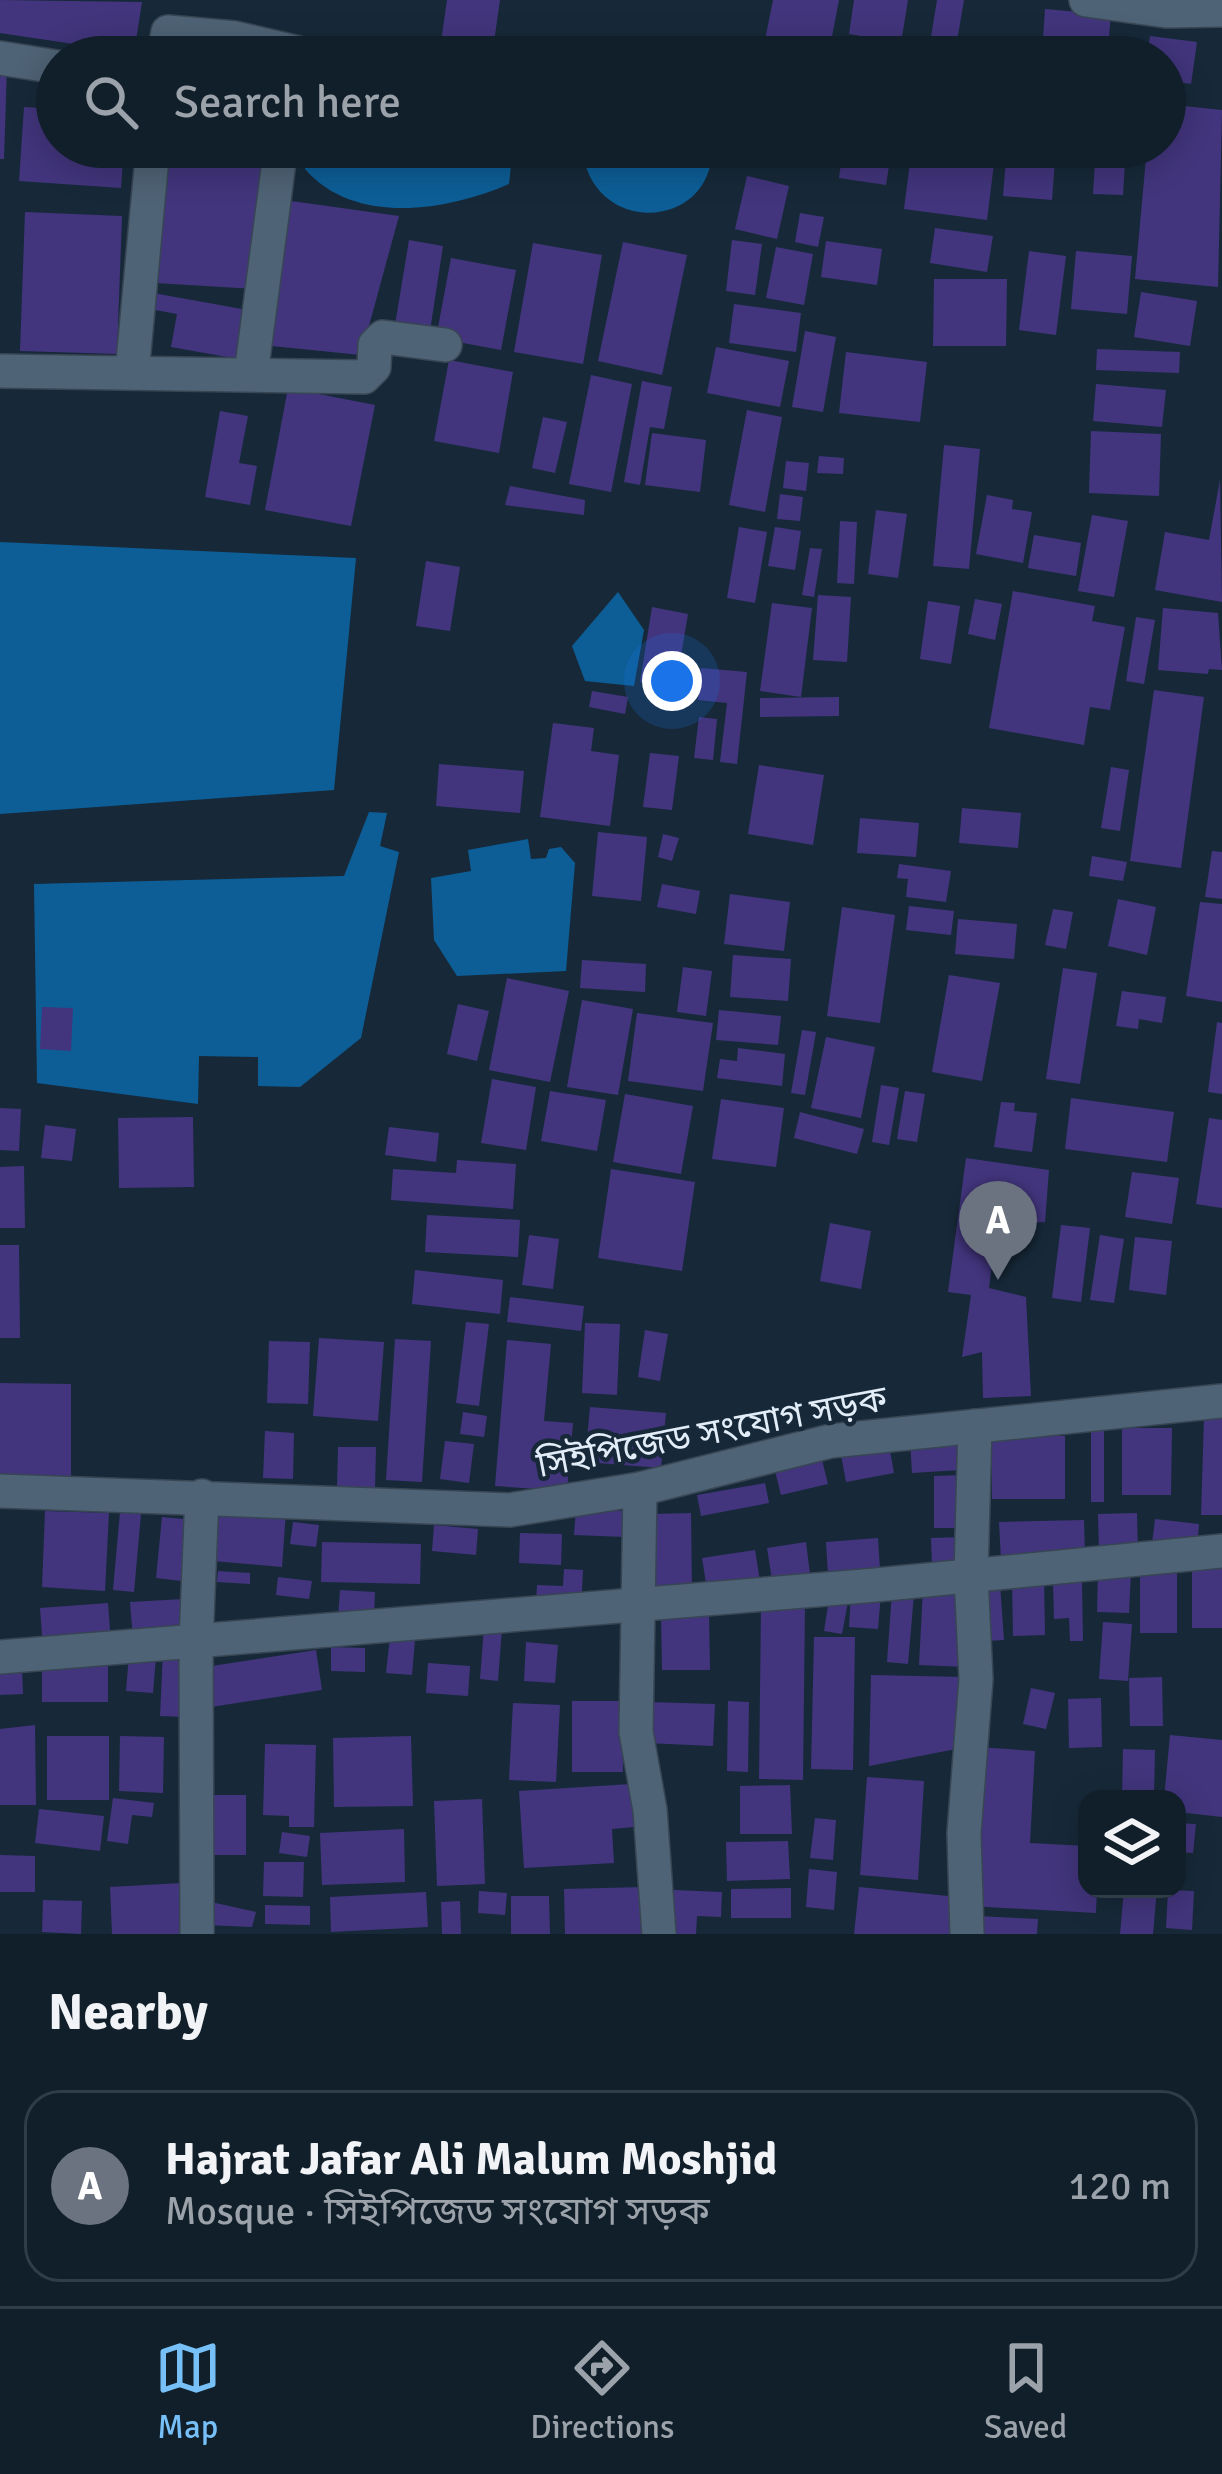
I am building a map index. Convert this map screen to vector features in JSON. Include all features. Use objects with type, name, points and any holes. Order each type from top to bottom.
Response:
[{"type":"street","points":[[1086,0],[1166,11],[1222,10]]},
{"type":"street","points":[[167,36],[168,32],[213,36]]},
{"type":"street","points":[[0,58],[36,64]]},
{"type":"street","points":[[132,373],[151,168]]},
{"type":"street","points":[[251,374],[278,168]]},
{"type":"street","points":[[0,371],[364,377],[374,367],[375,345],[383,337],[445,345]]},
{"type":"street","name":"সিইপিজেড সংযোগ সড়ক","points":[[0,1491],[511,1510],[640,1490],[831,1441],[1222,1401]]},
{"type":"street","points":[[967,1934],[964,1833],[976,1679],[971,1576],[975,1426]]},
{"type":"street","points":[[640,1490],[634,1606],[636,1732],[650,1810],[658,1934]]},
{"type":"street","points":[[197,1934],[196,1642],[202,1496]]},
{"type":"street","points":[[0,1657],[634,1606],[1222,1551]]},
{"type":"water","points":[[511,168],[509,184],[458,201],[402,208],[349,199],[325,187],[305,169]]},
{"type":"water","points":[[588,168],[708,168],[694,195],[674,208],[651,213],[627,209],[606,197]]},
{"type":"water","points":[[0,542],[356,558],[334,790],[0,814]]},
{"type":"water","points":[[618,592],[644,630],[634,686],[585,681],[572,646]]},
{"type":"water","points":[[369,812],[387,813],[380,846],[399,852],[361,1038],[300,1087],[258,1086],[258,1057],[199,1056],[198,1104],[37,1083],[34,884],[344,876]]},
{"type":"water","points":[[528,839],[531,859],[546,858],[549,849],[561,847],[575,863],[566,971],[457,976],[434,940],[431,878],[471,871],[468,850]]},
{"type":"building","points":[[0,0],[142,2],[137,36],[36,38],[0,33]]},
{"type":"building","points":[[447,0],[500,0],[495,36],[442,36]]},
{"type":"building","points":[[773,0],[839,0],[832,36],[766,36]]},
{"type":"building","points":[[854,0],[908,0],[902,36],[849,34]]},
{"type":"building","points":[[937,0],[964,0],[958,36],[931,36]]},
{"type":"building","points":[[1045,9],[1111,15],[1109,36],[1043,36]]},
{"type":"building","points":[[1186,41],[1197,42],[1191,84],[1186,83]]},
{"type":"building","points":[[0,65],[7,66],[4,159],[0,159]]},
{"type":"building","points":[[1186,106],[1222,110],[1218,287],[1135,279],[1145,168],[1186,168]]},
{"type":"building","points":[[24,107],[36,108],[36,168],[122,168],[121,188],[19,181]]},
{"type":"building","points":[[163,168],[264,168],[255,289],[156,283]]},
{"type":"building","points":[[840,168],[889,168],[886,185],[839,178]]},
{"type":"building","points":[[909,168],[993,168],[987,220],[904,209]]},
{"type":"building","points":[[1005,168],[1054,168],[1052,200],[1003,196]]},
{"type":"building","points":[[1095,168],[1125,168],[1123,195],[1093,194]]},
{"type":"building","points":[[747,176],[789,186],[777,239],[735,229]]},
{"type":"building","points":[[284,200],[399,216],[361,355],[262,345]]},
{"type":"building","points":[[25,212],[122,216],[117,354],[20,351]]},
{"type":"building","points":[[800,213],[824,217],[818,247],[795,242]]},
{"type":"building","points":[[935,228],[993,236],[987,272],[930,263]]},
{"type":"building","points":[[409,240],[443,246],[430,331],[395,325]]},
{"type":"building","points":[[732,240],[762,244],[755,295],[726,291]]},
{"type":"building","points":[[826,241],[882,249],[877,285],[821,277]]},
{"type":"building","points":[[623,242],[687,255],[662,375],[598,361]]},
{"type":"building","points":[[533,243],[602,255],[583,364],[514,352]]},
{"type":"building","points":[[776,247],[813,254],[804,305],[766,298]]},
{"type":"building","points":[[1029,251],[1066,256],[1056,335],[1019,330]]},
{"type":"building","points":[[1076,251],[1132,256],[1127,314],[1071,309]]},
{"type":"building","points":[[451,258],[516,270],[501,350],[436,338]]},
{"type":"building","points":[[934,279],[1007,279],[1006,346],[933,346]]},
{"type":"building","points":[[1141,292],[1197,301],[1190,346],[1134,337]]},
{"type":"building","points":[[153,293],[253,311],[244,360],[171,347],[177,314],[150,309]]},
{"type":"building","points":[[734,304],[801,313],[796,352],[729,343]]},
{"type":"building","points":[[805,331],[836,337],[823,412],[792,407]]},
{"type":"building","points":[[716,347],[789,361],[780,407],[707,393]]},
{"type":"building","points":[[1097,349],[1180,352],[1179,373],[1096,370]]},
{"type":"building","points":[[846,352],[927,362],[920,422],[839,413]]},
{"type":"building","points":[[449,360],[513,372],[499,453],[434,441]]},
{"type":"building","points":[[591,375],[632,384],[611,492],[569,484]]},
{"type":"building","points":[[642,381],[672,387],[664,429],[650,427],[640,485],[624,482]]},
{"type":"building","points":[[1096,384],[1166,390],[1162,427],[1093,421]]},
{"type":"building","points":[[288,388],[375,405],[351,526],[265,510]]},
{"type":"building","points":[[747,410],[782,417],[765,512],[729,505]]},
{"type":"building","points":[[220,411],[248,416],[239,463],[257,466],[250,505],[205,497]]},
{"type":"building","points":[[543,417],[567,422],[555,473],[532,468]]},
{"type":"building","points":[[1091,431],[1161,434],[1159,496],[1089,493]]},
{"type":"building","points":[[652,433],[706,440],[700,492],[645,485]]},
{"type":"building","points":[[944,445],[980,449],[969,569],[933,566]]},
{"type":"building","points":[[819,456],[844,458],[843,474],[817,473]]},
{"type":"building","points":[[786,461],[809,463],[806,491],[783,488]]},
{"type":"building","points":[[1220,480],[1222,602],[1155,590],[1165,532],[1209,540]]},
{"type":"building","points":[[510,486],[585,500],[584,515],[505,505]]},
{"type":"building","points":[[780,494],[803,497],[800,521],[777,519]]},
{"type":"building","points":[[987,495],[1013,500],[1012,509],[1032,512],[1023,563],[976,554]]},
{"type":"building","points":[[876,510],[907,514],[898,578],[868,574]]},
{"type":"building","points":[[1092,515],[1128,521],[1114,597],[1078,591]]},
{"type":"building","points":[[840,521],[857,522],[854,584],[837,583]]},
{"type":"building","points":[[739,527],[767,532],[755,603],[727,598]]},
{"type":"building","points":[[775,527],[801,531],[795,570],[768,566]]},
{"type":"building","points":[[1034,535],[1081,543],[1076,576],[1028,568]]},
{"type":"building","points":[[810,548],[822,549],[814,597],[802,595]]},
{"type":"building","points":[[426,561],[460,567],[450,631],[416,626]]},
{"type":"building","points":[[1013,591],[1095,606],[1092,621],[1125,627],[1110,710],[1090,707],[1084,745],[989,728]]},
{"type":"building","points":[[818,595],[851,597],[847,662],[813,660]]},
{"type":"building","points":[[975,599],[1002,604],[995,640],[968,634]]},
{"type":"building","points":[[928,601],[960,606],[951,664],[920,659]]},
{"type":"building","points":[[772,603],[812,608],[801,697],[760,691]]},
{"type":"building","points":[[652,607],[688,614],[680,662],[693,664],[688,691],[640,682]]},
{"type":"building","points":[[1163,608],[1218,613],[1222,670],[1209,669],[1208,674],[1158,670]]},
{"type":"building","points":[[1136,617],[1155,620],[1144,684],[1126,681]]},
{"type":"building","points":[[701,668],[747,672],[737,764],[720,762],[727,703],[698,700]]},
{"type":"building","points":[[1154,690],[1204,697],[1181,868],[1130,861]]},
{"type":"building","points":[[592,691],[628,697],[625,714],[589,707]]},
{"type":"building","points":[[839,697],[839,716],[760,717],[760,698]]},
{"type":"building","points":[[699,717],[717,719],[713,760],[694,758]]},
{"type":"building","points":[[553,723],[594,728],[591,751],[619,755],[610,826],[540,817]]},
{"type":"building","points":[[650,753],[679,756],[672,810],[643,807]]},
{"type":"building","points":[[439,764],[524,771],[520,813],[436,806]]},
{"type":"building","points":[[759,765],[824,775],[813,845],[748,834]]},
{"type":"building","points":[[1111,767],[1129,770],[1120,831],[1101,828]]},
{"type":"building","points":[[962,808],[1021,813],[1018,848],[959,843]]},
{"type":"building","points":[[860,818],[919,823],[916,857],[857,853]]},
{"type":"building","points":[[598,832],[647,837],[641,901],[592,896]]},
{"type":"building","points":[[663,834],[679,838],[672,861],[658,857]]},
{"type":"building","points":[[1212,851],[1222,852],[1222,899],[1205,897]]},
{"type":"building","points":[[1092,856],[1127,862],[1123,881],[1089,876]]},
{"type":"building","points":[[899,864],[951,871],[946,902],[906,897],[908,879],[897,878]]},
{"type":"building","points":[[662,884],[700,891],[696,914],[657,907]]},
{"type":"building","points":[[730,894],[790,902],[784,951],[724,944]]},
{"type":"building","points":[[1118,899],[1156,907],[1147,955],[1108,946]]},
{"type":"building","points":[[1200,902],[1222,904],[1222,1002],[1186,996]]},
{"type":"building","points":[[909,906],[954,911],[951,935],[906,930]]},
{"type":"building","points":[[842,907],[895,915],[880,1023],[827,1016]]},
{"type":"building","points":[[1053,909],[1073,912],[1066,949],[1045,945]]},
{"type":"building","points":[[958,919],[1017,924],[1014,959],[955,954]]},
{"type":"building","points":[[733,955],[791,959],[788,1001],[730,997]]},
{"type":"building","points":[[582,960],[646,964],[645,992],[580,988]]},
{"type":"building","points":[[683,967],[712,971],[706,1016],[677,1012]]},
{"type":"building","points":[[1063,968],[1097,973],[1080,1084],[1046,1079]]},
{"type":"building","points":[[949,975],[1000,983],[982,1081],[932,1072]]},
{"type":"building","points":[[507,978],[569,991],[550,1082],[489,1070]]},
{"type":"building","points":[[1122,991],[1166,997],[1162,1023],[1139,1019],[1138,1029],[1116,1026]]},
{"type":"building","points":[[582,1000],[633,1009],[618,1095],[567,1087]]},
{"type":"building","points":[[458,1004],[489,1011],[477,1061],[447,1054]]},
{"type":"building","points":[[42,1007],[73,1008],[71,1051],[40,1049]]},
{"type":"building","points":[[719,1010],[781,1016],[778,1045],[716,1040]]},
{"type":"building","points":[[637,1013],[713,1023],[703,1091],[628,1081]]},
{"type":"building","points":[[1217,1022],[1222,1023],[1222,1094],[1208,1092]]},
{"type":"building","points":[[802,1030],[816,1032],[805,1095],[791,1093]]},
{"type":"building","points":[[826,1037],[875,1047],[861,1118],[811,1108]]},
{"type":"building","points":[[738,1048],[785,1054],[782,1086],[717,1078],[720,1059],[737,1061]]},
{"type":"building","points":[[492,1079],[536,1087],[526,1150],[481,1143]]},
{"type":"building","points":[[881,1085],[899,1088],[889,1145],[872,1142]]},
{"type":"building","points":[[550,1091],[606,1100],[597,1151],[541,1141]]},
{"type":"building","points":[[905,1091],[925,1094],[917,1142],[897,1139]]},
{"type":"building","points":[[625,1094],[693,1106],[681,1174],[613,1162]]},
{"type":"building","points":[[1071,1098],[1174,1112],[1167,1162],[1065,1149]]},
{"type":"building","points":[[721,1099],[784,1108],[776,1167],[712,1159]]},
{"type":"building","points":[[1001,1102],[1015,1103],[1014,1111],[1037,1113],[1032,1152],[994,1147]]},
{"type":"building","points":[[0,1108],[21,1109],[19,1151],[0,1150]]},
{"type":"building","points":[[800,1112],[864,1129],[857,1154],[794,1138]]},
{"type":"building","points":[[193,1117],[194,1187],[119,1188],[118,1118]]},
{"type":"building","points":[[1209,1118],[1222,1120],[1222,1208],[1196,1204]]},
{"type":"building","points":[[45,1125],[76,1129],[72,1161],[41,1158]]},
{"type":"building","points":[[389,1127],[439,1133],[436,1162],[385,1155]]},
{"type":"building","points":[[966,1158],[1049,1170],[1045,1222],[997,1225],[989,1288],[1026,1297],[1031,1396],[983,1398],[982,1352],[962,1357],[971,1295],[948,1292]]},
{"type":"building","points":[[457,1160],[516,1164],[513,1209],[391,1200],[393,1169],[456,1173]]},
{"type":"building","points":[[24,1166],[25,1228],[0,1228],[0,1167]]},
{"type":"building","points":[[611,1169],[695,1182],[682,1271],[598,1258]]},
{"type":"building","points":[[1132,1172],[1179,1178],[1172,1224],[1125,1217]]},
{"type":"building","points":[[427,1215],[520,1220],[518,1257],[425,1252]]},
{"type":"building","points":[[830,1223],[871,1231],[861,1289],[820,1281]]},
{"type":"building","points":[[1061,1225],[1090,1228],[1081,1302],[1052,1298]]},
{"type":"building","points":[[529,1235],[559,1239],[553,1289],[522,1285]]},
{"type":"building","points":[[1100,1235],[1124,1239],[1114,1303],[1090,1300]]},
{"type":"building","points":[[1135,1237],[1172,1241],[1166,1295],[1129,1290]]},
{"type":"building","points":[[0,1245],[19,1245],[20,1338],[0,1338]]},
{"type":"building","points":[[415,1270],[503,1280],[500,1314],[412,1304]]},
{"type":"building","points":[[510,1297],[584,1306],[581,1331],[507,1322]]},
{"type":"building","points":[[466,1322],[489,1324],[479,1406],[456,1403]]},
{"type":"building","points":[[585,1323],[620,1324],[617,1395],[582,1393]]},
{"type":"building","points":[[645,1330],[668,1334],[660,1381],[638,1377]]},
{"type":"building","points":[[319,1338],[384,1342],[378,1421],[313,1416]]},
{"type":"building","points":[[395,1339],[431,1341],[422,1482],[386,1480]]},
{"type":"building","points":[[507,1340],[551,1344],[544,1421],[573,1423],[567,1491],[495,1486]]},
{"type":"building","points":[[269,1341],[310,1342],[308,1404],[267,1403]]},
{"type":"building","points":[[0,1383],[71,1384],[71,1476],[0,1476]]},
{"type":"building","points":[[590,1407],[666,1413],[661,1468],[585,1462]]},
{"type":"building","points":[[463,1412],[487,1416],[484,1437],[460,1434]]},
{"type":"building","points":[[1204,1417],[1222,1417],[1222,1515],[1201,1515]]},
{"type":"building","points":[[1122,1428],[1172,1428],[1171,1495],[1122,1495]]},
{"type":"building","points":[[1091,1430],[1104,1430],[1104,1502],[1091,1502]]},
{"type":"building","points":[[265,1431],[294,1433],[293,1479],[263,1478]]},
{"type":"building","points":[[992,1436],[1065,1436],[1065,1499],[992,1499]]},
{"type":"building","points":[[958,1437],[961,1470],[912,1473],[910,1440]]},
{"type":"building","points":[[888,1440],[894,1473],[846,1482],[840,1449]]},
{"type":"building","points":[[445,1441],[474,1444],[469,1483],[440,1479]]},
{"type":"building","points":[[338,1447],[376,1447],[375,1489],[337,1489]]},
{"type":"building","points":[[820,1452],[828,1484],[781,1495],[773,1463]]},
{"type":"building","points":[[965,1475],[966,1528],[934,1528],[934,1476]]},
{"type":"building","points":[[765,1483],[769,1503],[701,1516],[697,1495]]},
{"type":"building","points":[[121,1501],[142,1503],[134,1592],[113,1590]]},
{"type":"building","points":[[218,1505],[286,1511],[282,1567],[213,1561]]},
{"type":"building","points":[[576,1509],[626,1511],[625,1537],[574,1535]]},
{"type":"building","points":[[45,1511],[109,1513],[105,1591],[42,1587]]},
{"type":"building","points":[[691,1513],[692,1593],[652,1594],[651,1514]]},
{"type":"building","points":[[1137,1513],[1138,1553],[1099,1554],[1098,1514]]},
{"type":"building","points":[[162,1517],[195,1520],[190,1582],[156,1578]]},
{"type":"building","points":[[1155,1519],[1199,1524],[1197,1548],[1152,1544]]},
{"type":"building","points":[[1084,1520],[1085,1557],[1001,1560],[999,1522]]},
{"type":"building","points":[[293,1522],[319,1525],[316,1547],[290,1544]]},
{"type":"building","points":[[434,1525],[478,1529],[476,1555],[432,1551]]},
{"type":"building","points":[[520,1533],[562,1534],[561,1565],[519,1563]]},
{"type":"building","points":[[965,1537],[966,1565],[932,1566],[931,1538]]},
{"type":"building","points":[[878,1538],[880,1570],[828,1574],[826,1542]]},
{"type":"building","points":[[322,1542],[421,1544],[420,1584],[321,1582]]},
{"type":"building","points":[[806,1542],[810,1574],[772,1580],[767,1548]]},
{"type":"building","points":[[755,1550],[760,1581],[707,1590],[702,1558]]},
{"type":"building","points":[[1222,1565],[1222,1628],[1192,1628],[1192,1566]]},
{"type":"building","points":[[1177,1568],[1177,1633],[1140,1633],[1140,1569]]},
{"type":"building","points":[[564,1569],[583,1570],[581,1608],[536,1606],[537,1585],[563,1586]]},
{"type":"building","points":[[218,1571],[250,1573],[250,1584],[217,1582]]},
{"type":"building","points":[[1098,1571],[1131,1572],[1129,1613],[1097,1612]]},
{"type":"building","points":[[278,1577],[312,1581],[309,1599],[276,1595]]},
{"type":"building","points":[[1044,1577],[1045,1635],[1013,1636],[1012,1578]]},
{"type":"building","points":[[1082,1581],[1083,1641],[1070,1641],[1069,1618],[1054,1619],[1053,1582]]},
{"type":"building","points":[[1000,1584],[1004,1640],[986,1641],[982,1585]]},
{"type":"building","points":[[923,1589],[969,1591],[965,1667],[919,1665]]},
{"type":"building","points":[[340,1590],[375,1592],[374,1618],[338,1617]]},
{"type":"building","points":[[851,1591],[881,1593],[878,1629],[849,1627]]},
{"type":"building","points":[[892,1592],[914,1594],[908,1664],[887,1662]]},
{"type":"building","points":[[184,1599],[186,1636],[133,1639],[130,1602]]},
{"type":"building","points":[[829,1599],[848,1602],[842,1634],[824,1631]]},
{"type":"building","points":[[108,1603],[111,1644],[43,1649],[40,1608]]},
{"type":"building","points":[[761,1604],[805,1604],[803,1780],[759,1779]]},
{"type":"building","points":[[709,1614],[710,1670],[662,1670],[661,1615]]},
{"type":"building","points":[[1103,1622],[1132,1624],[1128,1681],[1099,1679]]},
{"type":"building","points":[[484,1627],[502,1628],[498,1681],[480,1679]]},
{"type":"building","points":[[390,1637],[415,1640],[412,1675],[386,1673]]},
{"type":"building","points":[[814,1637],[855,1637],[853,1770],[811,1769]]},
{"type":"building","points":[[526,1642],[558,1645],[555,1683],[524,1681]]},
{"type":"building","points":[[331,1647],[365,1648],[365,1672],[331,1671]]},
{"type":"building","points":[[316,1650],[322,1690],[211,1707],[205,1667]]},
{"type":"building","points":[[163,1651],[188,1651],[185,1717],[160,1716]]},
{"type":"building","points":[[129,1655],[156,1657],[153,1693],[126,1691]]},
{"type":"building","points":[[108,1661],[108,1702],[42,1702],[42,1662]]},
{"type":"building","points":[[428,1663],[470,1666],[468,1696],[426,1693]]},
{"type":"building","points":[[0,1668],[22,1668],[23,1694],[0,1695]]},
{"type":"building","points":[[871,1675],[965,1677],[961,1748],[869,1766]]},
{"type":"building","points":[[1162,1677],[1163,1726],[1130,1726],[1129,1678]]},
{"type":"building","points":[[1031,1688],[1055,1693],[1046,1729],[1023,1724]]},
{"type":"building","points":[[1101,1698],[1102,1747],[1069,1748],[1068,1699]]},
{"type":"building","points":[[572,1701],[622,1701],[623,1772],[572,1772]]},
{"type":"building","points":[[728,1701],[749,1702],[748,1772],[727,1771]]},
{"type":"building","points":[[648,1702],[715,1704],[713,1746],[646,1743]]},
{"type":"building","points":[[513,1703],[560,1705],[556,1782],[509,1780]]},
{"type":"building","points":[[35,1725],[36,1805],[0,1805],[0,1729]]},
{"type":"building","points":[[1170,1735],[1222,1740],[1222,1817],[1186,1813],[1186,1790],[1165,1790]]},
{"type":"building","points":[[47,1736],[109,1736],[109,1800],[47,1800]]},
{"type":"building","points":[[120,1736],[164,1737],[163,1793],[119,1791]]},
{"type":"building","points":[[411,1736],[413,1806],[334,1807],[333,1738]]},
{"type":"building","points":[[265,1744],[316,1745],[314,1827],[289,1827],[289,1816],[263,1815]]},
{"type":"building","points":[[978,1747],[1035,1751],[1030,1843],[1078,1846],[1078,1898],[1097,1898],[1096,1913],[969,1906]]},
{"type":"building","points":[[1123,1749],[1155,1750],[1154,1790],[1122,1790]]},
{"type":"building","points":[[867,1777],[924,1781],[918,1880],[860,1875]]},
{"type":"building","points":[[631,1784],[634,1827],[612,1829],[614,1863],[524,1868],[519,1791]]},
{"type":"building","points":[[790,1785],[792,1834],[740,1834],[740,1786]]},
{"type":"building","points":[[205,1795],[246,1795],[246,1855],[205,1855]]},
{"type":"building","points":[[113,1798],[154,1803],[152,1817],[132,1815],[128,1844],[107,1841]]},
{"type":"building","points":[[482,1799],[485,1884],[437,1886],[434,1801]]},
{"type":"building","points":[[39,1809],[104,1816],[100,1851],[35,1843]]},
{"type":"building","points":[[815,1818],[836,1820],[833,1860],[810,1858]]},
{"type":"building","points":[[1186,1823],[1196,1824],[1193,1853],[1186,1853]]},
{"type":"building","points":[[404,1829],[405,1882],[322,1885],[320,1833]]},
{"type":"building","points":[[282,1832],[310,1836],[307,1857],[279,1853]]},
{"type":"building","points":[[788,1841],[790,1879],[727,1881],[726,1842]]},
{"type":"building","points":[[0,1855],[35,1856],[35,1892],[0,1892]]},
{"type":"building","points":[[264,1862],[304,1862],[303,1897],[263,1896]]},
{"type":"building","points":[[809,1869],[837,1872],[834,1910],[806,1907]]},
{"type":"building","points":[[181,1883],[183,1934],[112,1934],[110,1887]]},
{"type":"building","points":[[644,1887],[645,1934],[565,1934],[564,1889]]},
{"type":"building","points":[[859,1887],[958,1897],[954,1934],[854,1934]]},
{"type":"building","points":[[791,1888],[791,1918],[731,1918],[731,1889]]},
{"type":"building","points":[[674,1890],[722,1892],[721,1917],[697,1916],[696,1934],[672,1934]]},
{"type":"building","points":[[479,1891],[507,1893],[505,1915],[478,1913]]},
{"type":"building","points":[[1186,1891],[1194,1891],[1192,1930],[1166,1928],[1168,1898],[1186,1898]]},
{"type":"building","points":[[426,1892],[428,1927],[331,1932],[330,1897]]},
{"type":"building","points":[[511,1896],[549,1896],[550,1934],[511,1934]]},
{"type":"building","points":[[1123,1898],[1156,1898],[1153,1934],[1120,1934]]},
{"type":"building","points":[[43,1900],[82,1901],[81,1934],[42,1932]]},
{"type":"building","points":[[460,1901],[461,1934],[442,1934],[441,1902]]},
{"type":"building","points":[[211,1902],[256,1912],[252,1927],[206,1925]]},
{"type":"building","points":[[265,1905],[310,1906],[310,1925],[265,1924]]},
{"type":"building","points":[[977,1916],[1038,1919],[1037,1934],[976,1934]]},
{"type":"place","name":"Hajrat Jafar Ali Malum Moshjid","points":[[998,1280]]}]
